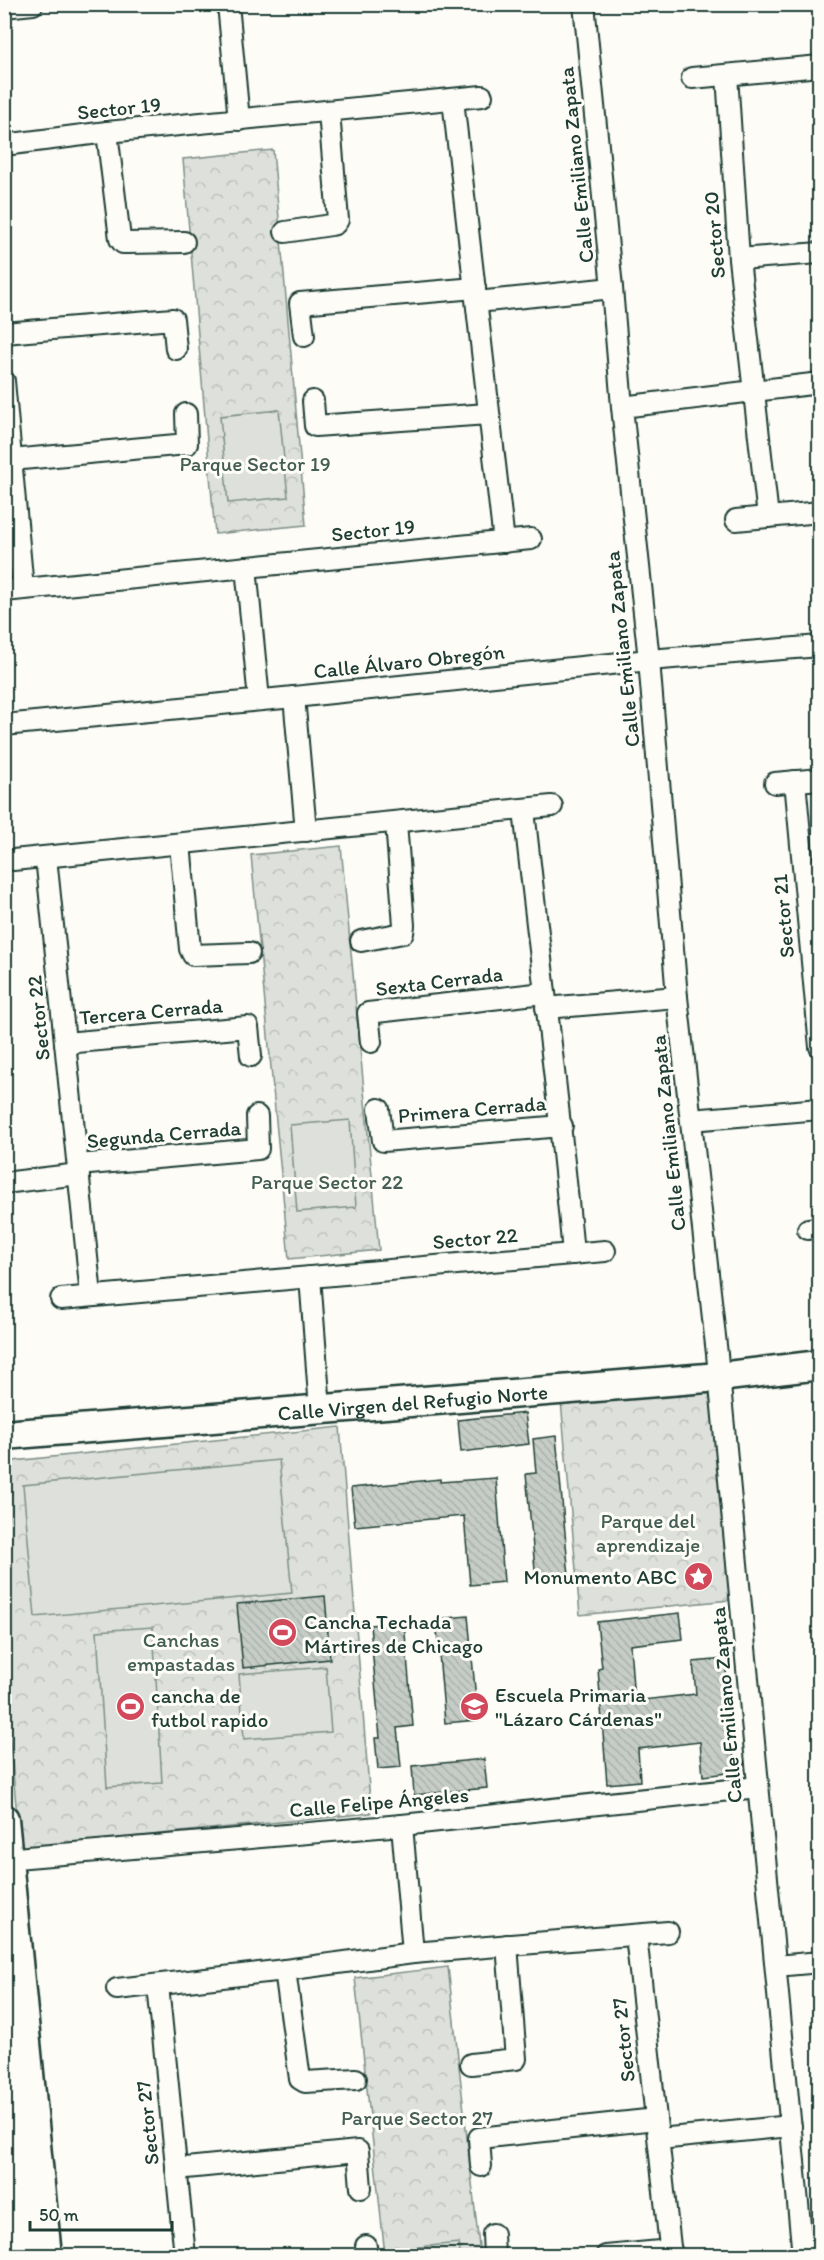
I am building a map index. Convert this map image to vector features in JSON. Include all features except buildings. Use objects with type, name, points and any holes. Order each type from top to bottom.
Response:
[{"type":"street","points":[[4,8],[33,4]]},
{"type":"street","points":[[228,4],[239,120]]},
{"type":"street","name":"Calle Emiliano Zapata","points":[[584,4],[622,407],[649,660],[677,997],[719,1377],[804,2256]]},
{"type":"street","points":[[692,78],[819,66]]},
{"type":"street","name":"Sector 20","points":[[727,75],[739,259],[768,517]]},
{"type":"street","name":"Sector 19","points":[[4,145],[107,132],[482,96]]},
{"type":"street","points":[[453,100],[504,542]]},
{"type":"street","points":[[285,232],[331,225],[338,220],[329,112]]},
{"type":"street","points":[[107,132],[120,239],[123,243],[184,242]]},
{"type":"street","points":[[739,259],[819,253]]},
{"type":"street","points":[[304,336],[300,303],[612,288]]},
{"type":"street","points":[[4,333],[173,319],[176,349]]},
{"type":"street","name":"Sector 19","points":[[4,381],[14,590],[531,539]]},
{"type":"street","points":[[622,407],[819,384]]},
{"type":"street","points":[[313,401],[315,426],[488,414]]},
{"type":"street","points":[[9,465],[187,444],[186,414]]},
{"type":"street","points":[[736,520],[819,512]]},
{"type":"street","points":[[246,567],[259,700]]},
{"type":"street","name":"Calle Álvaro Obregón","points":[[4,725],[649,660],[819,646]]},
{"type":"street","points":[[294,697],[306,831]]},
{"type":"street","name":"Sector 21","points":[[819,779],[785,782],[816,969],[819,1047]]},
{"type":"street","points":[[13,860],[552,806]]},
{"type":"street","points":[[524,810],[545,1000],[562,1126],[573,1254]]},
{"type":"street","points":[[361,940],[403,933],[396,823]]},
{"type":"street","points":[[180,844],[190,949],[193,955],[249,953]]},
{"type":"street","name":"Sector 22","points":[[46,857],[91,1296]]},
{"type":"street","points":[[545,1000],[677,997]]},
{"type":"street","name":"Sexta Cerrada","points":[[371,1042],[368,1013],[545,1000]]},
{"type":"street","name":"Tercera Cerrada","points":[[65,1043],[248,1027],[251,1056]]},
{"type":"street","name":"Primera Cerrada","points":[[379,1109],[383,1141],[562,1126]]},
{"type":"street","points":[[691,1120],[819,1109]]},
{"type":"street","name":"Segunda Cerrada","points":[[78,1170],[258,1149],[257,1116]]},
{"type":"street","points":[[4,1183],[78,1170]]},
{"type":"street","name":"Sector 22","points":[[61,1299],[604,1251]]},
{"type":"street","points":[[310,1276],[320,1409]]},
{"type":"street","name":"Calle Virgen del Refugio Norte","points":[[4,1435],[719,1377],[819,1365]]},
{"type":"street","name":"Calle Felipe Ángeles","points":[[6,1859],[402,1825],[758,1787]]},
{"type":"street","points":[[4,1819],[6,1859],[47,2256]]},
{"type":"street","points":[[402,1825],[413,1953]]},
{"type":"street","points":[[117,1989],[413,1953],[668,1932]]},
{"type":"street","name":"Sector 27","points":[[636,1935],[671,2253]]},
{"type":"street","points":[[471,2064],[516,2059],[507,1945]]},
{"type":"street","points":[[776,1966],[819,1962]]},
{"type":"street","points":[[285,1970],[300,2079],[305,2082],[356,2079]]},
{"type":"street","name":"Sector 27","points":[[158,1985],[184,2256]]},
{"type":"street","points":[[4,2079],[8,2154],[21,2256]]},
{"type":"street","points":[[481,2166],[479,2138],[656,2119]]},
{"type":"street","points":[[659,2139],[791,2126]]},
{"type":"street","points":[[176,2169],[358,2151],[361,2188]]},
{"type":"street","points":[[493,2234],[494,2256]]},
{"type":"street","points":[[606,2256],[671,2253]]},
{"type":"green space","name":"Parque Sector 19","points":[[273,150],[306,525],[215,534],[183,159]]},
{"type":"green space","points":[[279,410],[288,497],[228,503],[220,416]]},
{"type":"green space","name":"Parque Sector 22","points":[[341,846],[379,1250],[289,1259],[251,855]]},
{"type":"green space","points":[[350,1120],[356,1207],[297,1212],[290,1125]]},
{"type":"green space","name":"Parque del aprendizaje","points":[[711,1387],[730,1600],[580,1615],[561,1401]]},
{"type":"green space","name":"Canchas empastadas","points":[[340,1427],[371,1813],[20,1848],[4,1676],[4,1462]]},
{"type":"green space","points":[[279,1460],[292,1593],[35,1617],[23,1485]]},
{"type":"green space","name":"cancha de futbol rapido","points":[[153,1627],[162,1783],[107,1787],[97,1631]]},
{"type":"green space","points":[[326,1667],[331,1732],[244,1739],[239,1674]]},
{"type":"green space","name":"Parque Sector 27","points":[[448,1967],[480,2255],[385,2255],[355,1978]]},
{"type":"green space","points":[[459,2243],[460,2255],[401,2255],[400,2249]]},
{"type":"place","name":"Monumento ABC","points":[[698,1576]]},
{"type":"place","name":"Cancha Techada Mártires de Chicago","points":[[283,1633]]},
{"type":"place","name":"Escuela Primaria \"Lázaro Cárdenas\"","points":[[474,1706]]},
{"type":"place","name":"cancha de futbol rapido","points":[[130,1707]]}]
